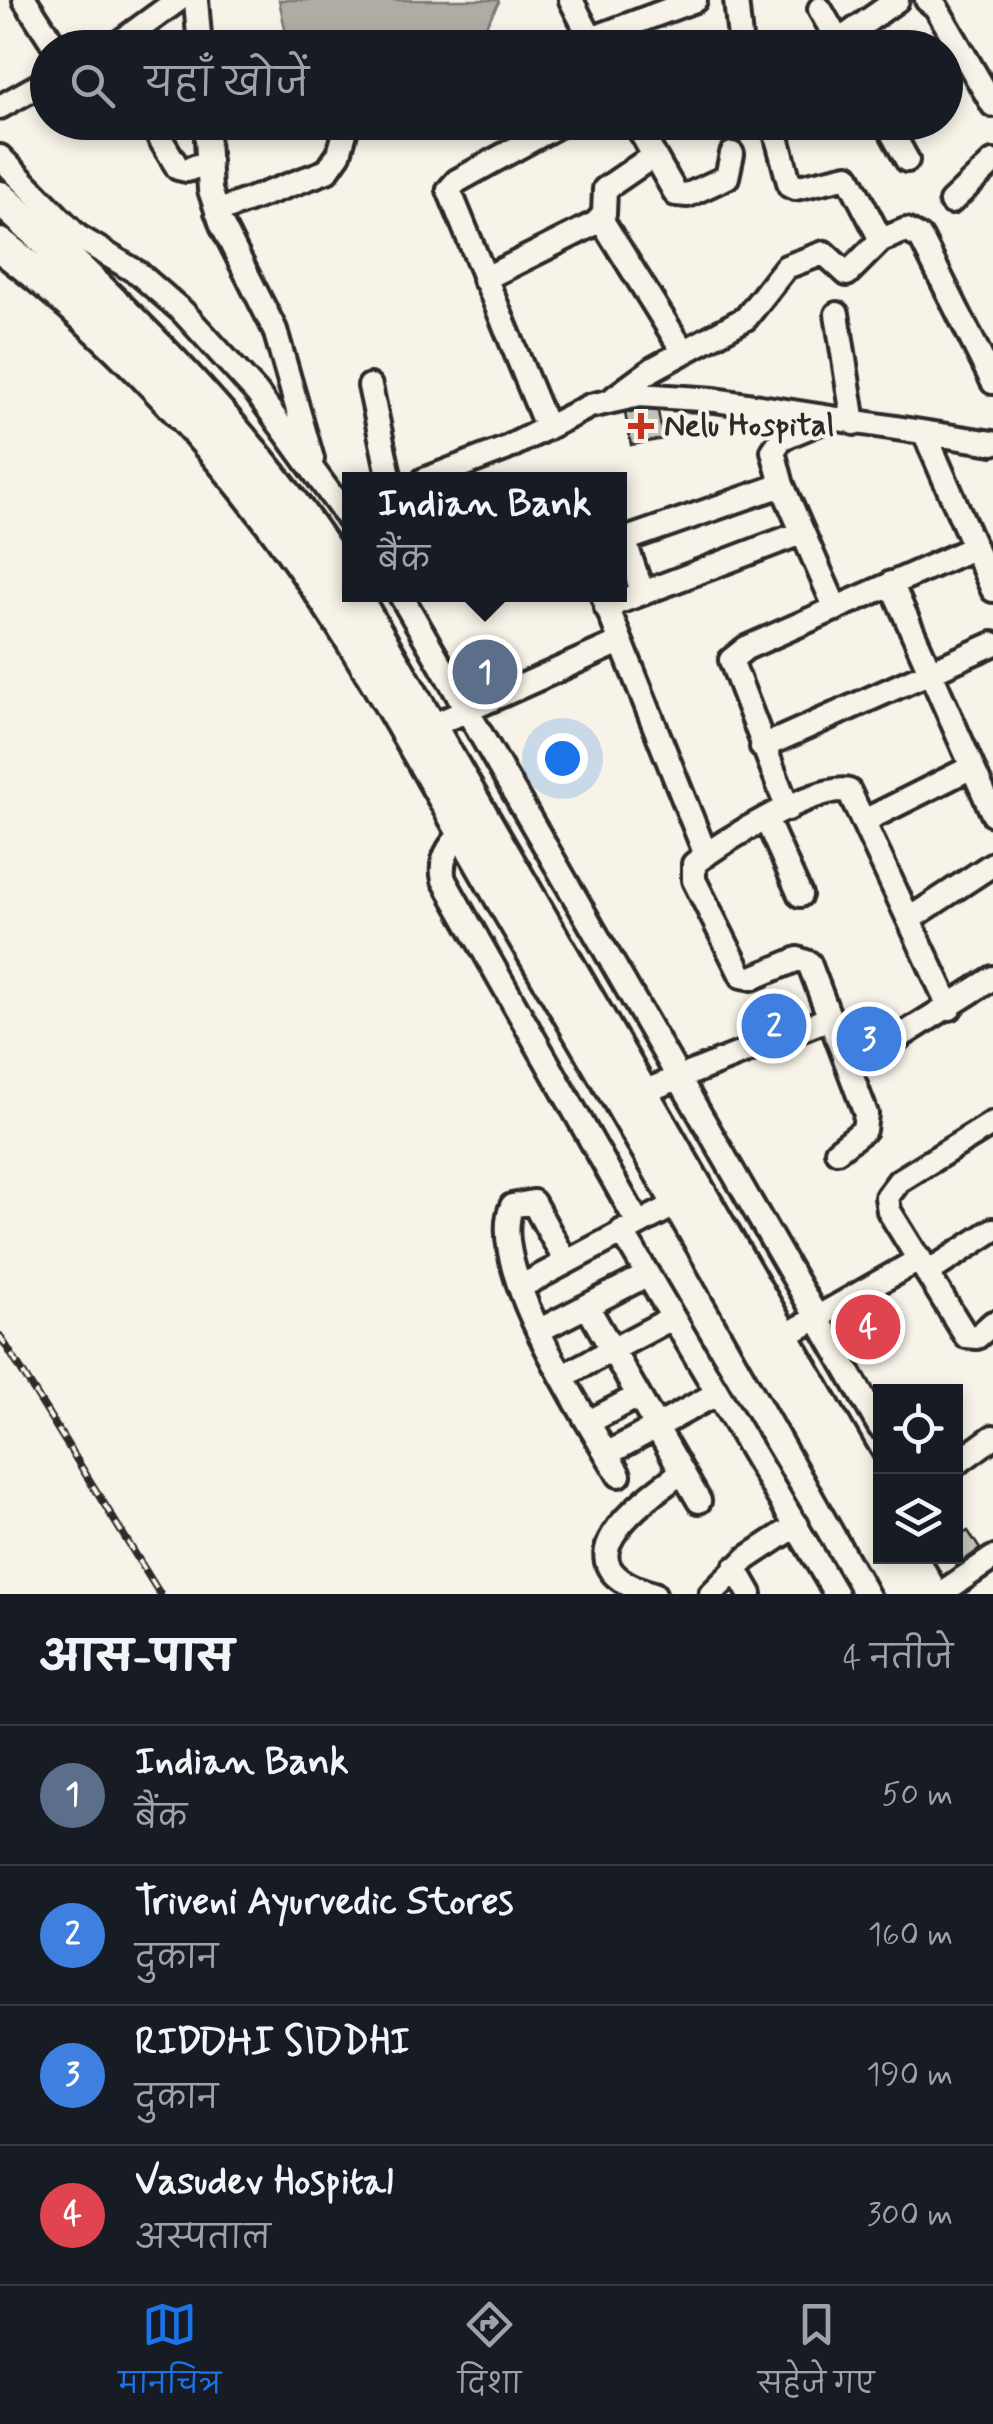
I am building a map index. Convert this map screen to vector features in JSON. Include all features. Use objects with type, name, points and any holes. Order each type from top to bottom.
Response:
[{"type":"highway","points":[[0,198],[170,359],[223,417],[342,577]]},
{"type":"highway","points":[[0,245],[58,291],[141,370],[258,504],[341,622],[453,845],[873,1544]]},
{"type":"highway","points":[[358,602],[873,1494]]},
{"type":"highway","points":[[885,1564],[902,1594]]},
{"type":"highway","points":[[914,1564],[931,1594]]},
{"type":"street","points":[[25,0],[44,30]]},
{"type":"street","points":[[137,30],[178,0]]},
{"type":"street","points":[[196,0],[198,30]]},
{"type":"street","points":[[570,0],[586,30]]},
{"type":"street","points":[[624,30],[695,0]]},
{"type":"street","points":[[736,0],[739,30]]},
{"type":"street","points":[[858,30],[897,0]]},
{"type":"street","points":[[927,0],[936,8],[944,30]]},
{"type":"street","points":[[820,10],[832,30]]},
{"type":"street","points":[[963,72],[993,106]]},
{"type":"street","points":[[0,106],[30,90]]},
{"type":"street","points":[[161,140],[178,168],[187,170],[208,161]]},
{"type":"street","points":[[207,140],[218,212],[275,330],[295,388],[314,471]]},
{"type":"street","points":[[218,212],[327,171],[340,154],[344,140]]},
{"type":"street","points":[[532,140],[452,185],[449,197],[547,428]]},
{"type":"street","points":[[645,140],[671,190],[681,196],[728,178],[732,154]]},
{"type":"street","points":[[778,140],[790,186],[848,176],[881,240]]},
{"type":"street","points":[[896,140],[908,160]]},
{"type":"street","points":[[653,156],[605,189],[601,219],[616,250],[634,267],[683,351]]},
{"type":"street","points":[[0,157],[78,236],[138,273],[182,312],[257,394],[342,505]]},
{"type":"street","points":[[950,202],[993,162]]},
{"type":"street","points":[[484,279],[601,219]]},
{"type":"street","points":[[613,400],[683,351],[746,318],[786,267],[824,253],[847,274],[881,240],[906,230],[921,238],[993,382]]},
{"type":"street","points":[[837,314],[854,423]]},
{"type":"street","points":[[370,386],[388,472]]},
{"type":"street","points":[[448,472],[590,406],[662,394],[993,443]]},
{"type":"street","points":[[829,419],[776,443],[773,451],[801,533],[836,609]]},
{"type":"street","points":[[925,434],[993,590]]},
{"type":"street","points":[[627,538],[782,485]]},
{"type":"street","points":[[307,526],[342,513]]},
{"type":"street","points":[[627,595],[801,533]]},
{"type":"street","points":[[800,895],[762,747],[731,660],[746,648],[974,547]]},
{"type":"street","points":[[627,553],[642,591]]},
{"type":"street","points":[[891,583],[993,814]]},
{"type":"street","points":[[405,602],[873,1414]]},
{"type":"street","points":[[604,602],[706,855]]},
{"type":"street","points":[[432,726],[620,642]]},
{"type":"street","points":[[762,747],[993,644]]},
{"type":"street","points":[[866,820],[972,767]]},
{"type":"street","points":[[837,1150],[860,1136],[867,1123],[809,963],[804,960],[752,978],[738,970],[694,880],[694,864],[777,814],[839,788],[854,795],[950,1008]]},
{"type":"street","points":[[453,845],[444,880],[634,1224],[647,1274],[836,1594]]},
{"type":"street","points":[[911,918],[993,864]]},
{"type":"street","points":[[850,1068],[992,981]]},
{"type":"street","points":[[643,1092],[830,1018]]},
{"type":"street","points":[[988,1134],[900,1181],[886,1197],[889,1211],[966,1336],[977,1337],[993,1323]]},
{"type":"street","points":[[566,1262],[536,1206],[522,1201],[512,1206],[509,1216],[520,1287],[538,1332],[619,1475]]},
{"type":"street","points":[[520,1287],[673,1206]]},
{"type":"street","points":[[784,1338],[818,1316],[993,1230]]},
{"type":"street","points":[[538,1332],[647,1274]]},
{"type":"street","points":[[587,1306],[699,1502]]},
{"type":"street","points":[[564,1376],[672,1318]]},
{"type":"street","points":[[607,1454],[716,1394]]},
{"type":"street","points":[[589,1422],[638,1396]]},
{"type":"street","points":[[963,1459],[993,1436]]},
{"type":"street","points":[[654,1594],[623,1583],[614,1574],[608,1562],[609,1538],[637,1504],[682,1472]]},
{"type":"street","points":[[712,1594],[735,1568],[797,1525]]},
{"type":"street","points":[[940,1594],[960,1566],[991,1563]]},
{"type":"street","points":[[735,1568],[750,1594]]},
{"type":"shaded area","points":[[279,0],[499,2],[483,30],[285,30]]},
{"type":"building","points":[[658,411],[663,439],[631,445],[625,413]]},
{"type":"building","points":[[508,652],[516,670],[472,688],[462,671]]},
{"type":"building","points":[[883,1310],[890,1328],[856,1341],[849,1323]]},
{"type":"building","points":[[968,1531],[980,1549],[963,1561],[963,1534]]},
{"type":"railway","points":[[0,1336],[160,1594]]},
{"type":"place","name":"Nelu Hospital","points":[[641,426]]},
{"type":"place","name":"Indian Bank","points":[[485,672]]},
{"type":"place","name":"Triveni Ayurvedic Stores","points":[[774,1026]]},
{"type":"place","name":"RIDDHI SIDDHI","points":[[869,1039]]},
{"type":"place","name":"Vasudev Hospital","points":[[868,1327]]}]
